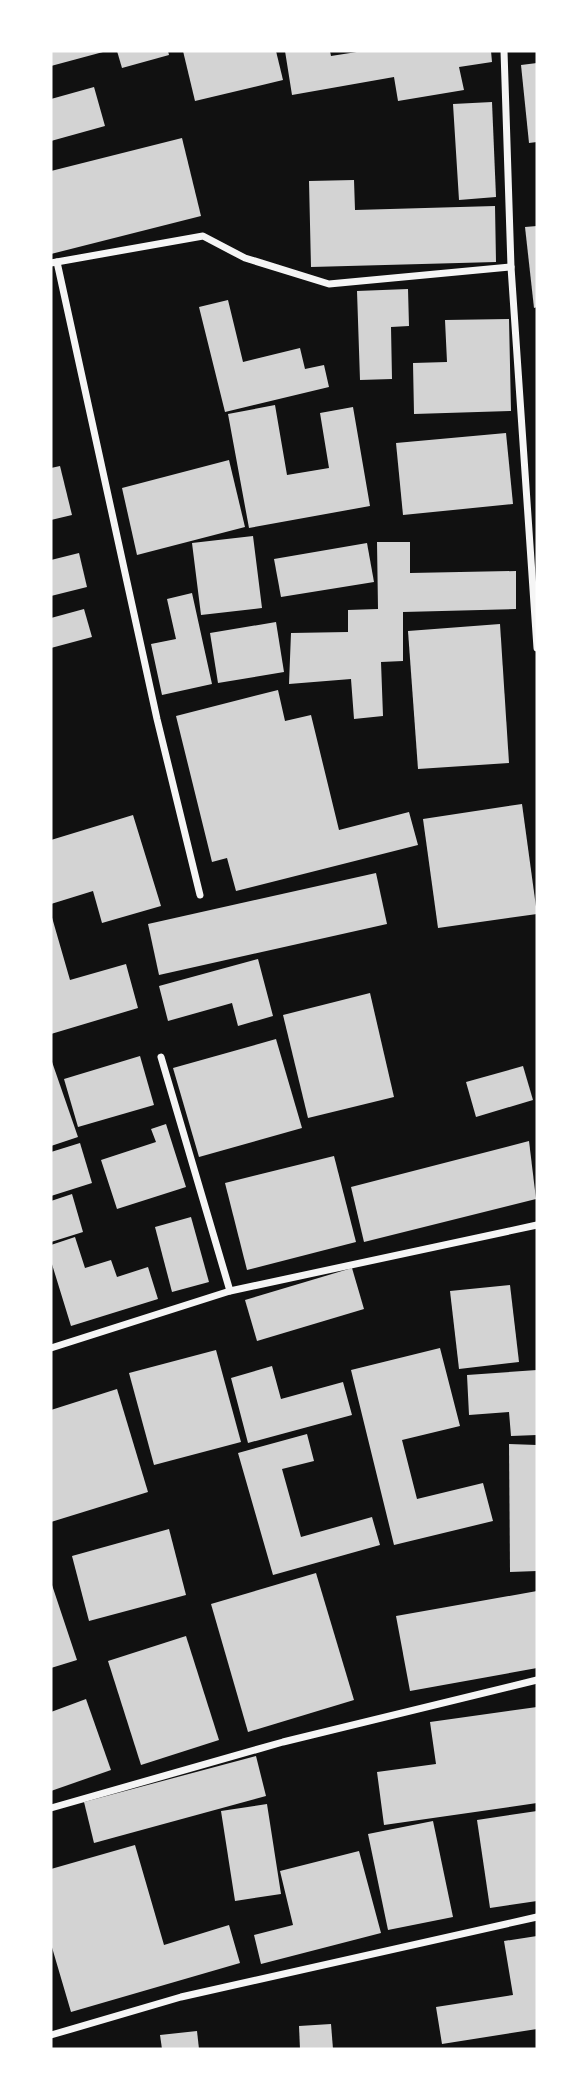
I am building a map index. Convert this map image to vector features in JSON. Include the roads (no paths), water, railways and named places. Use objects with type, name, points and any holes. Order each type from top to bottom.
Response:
[{"type":"street","points":[[504,51],[512,267],[537,648]]},
{"type":"street","points":[[200,895],[54,262],[203,236],[245,258],[329,284],[512,267]]},
{"type":"street","points":[[161,1057],[230,1291]]},
{"type":"street","points":[[51,1348],[230,1291],[537,1225]]},
{"type":"street","points":[[51,1808],[283,1742],[537,1681]]},
{"type":"street","points":[[51,2035],[181,1997],[537,1917]]}]
